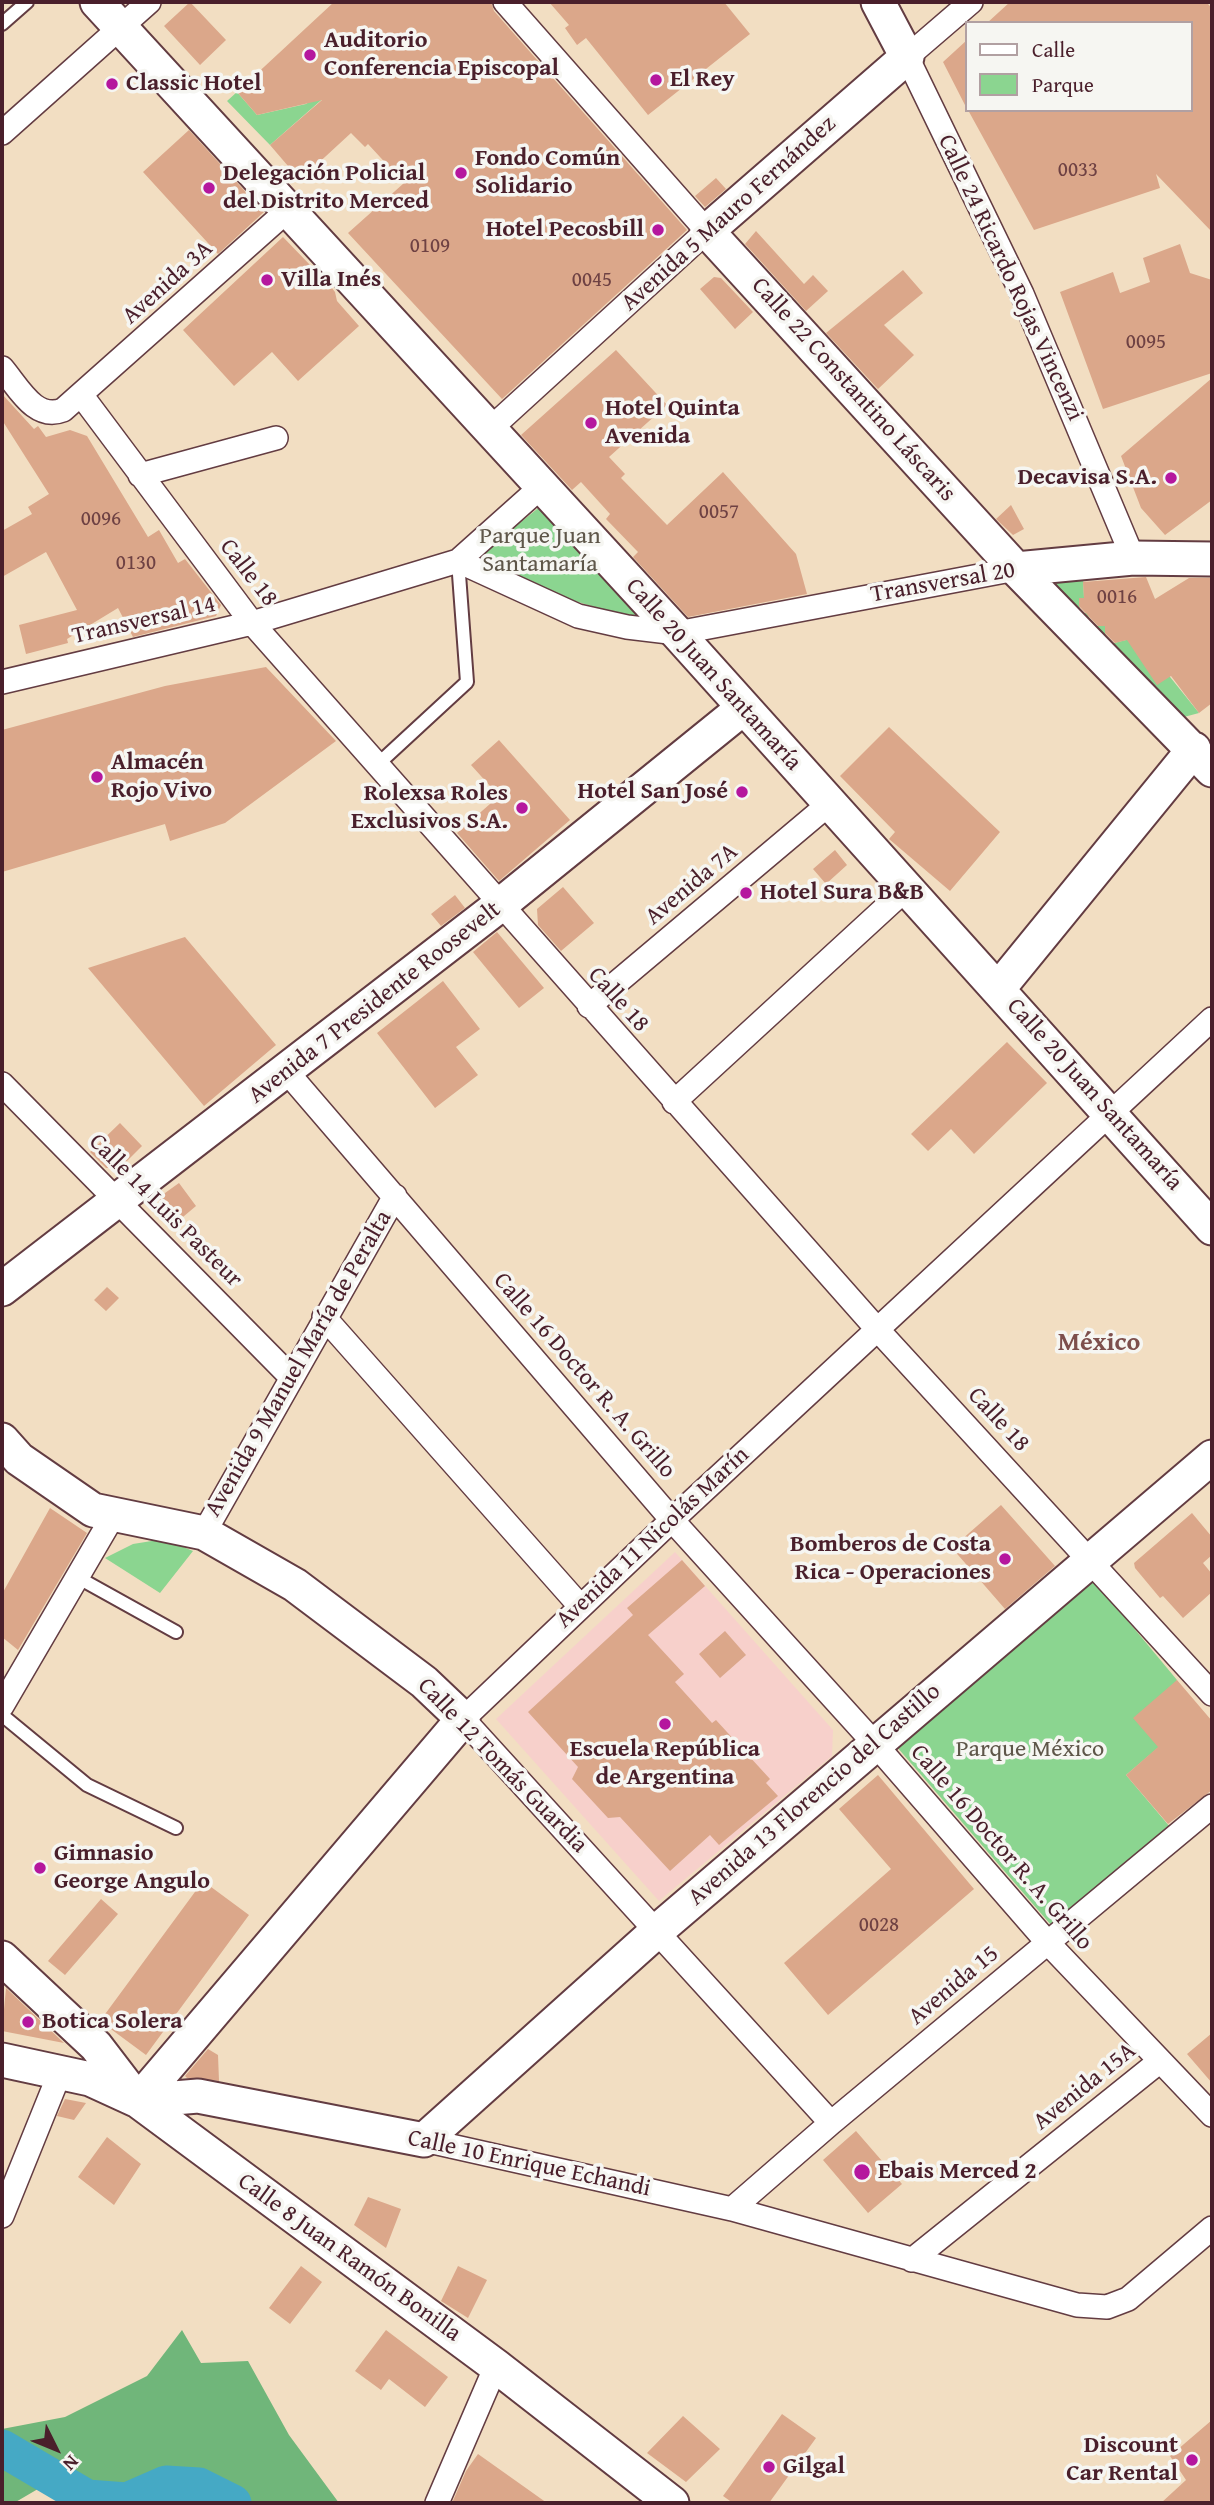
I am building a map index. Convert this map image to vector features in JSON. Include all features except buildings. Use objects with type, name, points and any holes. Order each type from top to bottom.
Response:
[{"type":"street","name":"Calle 20 Juan Santamaría","points":[[97,2],[677,633],[742,709],[999,988],[1212,1227]]},
{"type":"street","points":[[2,133],[149,2]]},
{"type":"street","name":"Calle 22 Constantino Láscaris","points":[[505,2],[708,231],[1016,569],[1203,759]]},
{"type":"street","name":"Calle 24 Ricardo Rojas Vincenzi","points":[[878,2],[1022,294],[1133,558]]},
{"type":"street","name":"Avenida 5 Mauro Fernández","points":[[490,429],[708,231],[971,2]]},
{"type":"street","name":"Avenida 3A","points":[[82,396],[288,210]]},
{"type":"street","points":[[2,368],[39,411],[53,414],[82,396]]},
{"type":"street","name":"Calle 18","points":[[82,396],[252,622],[877,1329],[1212,1695]]},
{"type":"street","points":[[140,475],[276,438]]},
{"type":"street","points":[[458,561],[542,486]]},
{"type":"street","name":"Transversal 20","points":[[458,561],[578,616],[627,628],[677,633],[1016,569],[1133,558],[1212,559]]},
{"type":"street","name":"Transversal 14","points":[[2,682],[252,622],[458,561]]},
{"type":"street","name":"Avenida 7 Presidente Roosevelt","points":[[2,1289],[287,1072],[500,905],[742,709]]},
{"type":"street","points":[[999,988],[1203,759]]},
{"type":"street","name":"Avenida 7A","points":[[589,1006],[829,804]]},
{"type":"street","points":[[674,1102],[906,888]]},
{"type":"street","name":"Avenida 11 Nicolás Marín","points":[[138,2101],[463,1719],[580,1606],[1212,1018]]},
{"type":"street","name":"Calle 16 Doctor R. A. Grillo","points":[[287,1072],[672,1520],[875,1744],[1048,1943],[1212,2115]]},
{"type":"street","name":"Calle 14 Luis Pasteur","points":[[2,1084],[290,1376]]},
{"type":"street","name":"Avenida 9 Manuel María de Peralta","points":[[204,1533],[290,1376],[395,1196]]},
{"type":"street","points":[[324,1317],[580,1606]]},
{"type":"street","name":"Calle 12 Tomás Guardia","points":[[7,1452],[75,1501],[93,1510],[204,1533],[304,1592],[424,1682],[463,1719],[831,2123]]},
{"type":"street","name":"Avenida 13 Florencio del Castillo","points":[[424,2140],[657,1931],[1212,1457]]},
{"type":"street","points":[[2,1706],[113,1516]]},
{"type":"street","name":"Avenida 15","points":[[732,2209],[831,2123],[1212,1806]]},
{"type":"street","points":[[2,1958],[96,2046],[138,2101]]},
{"type":"street","name":"Calle 8 Juan Ramón Bonilla","points":[[2,2060],[61,2070],[90,2079],[138,2101],[496,2366],[672,2503]]},
{"type":"street","name":"Avenida 15A","points":[[912,2260],[1160,2061]]},
{"type":"street","points":[[2,2216],[61,2070]]},
{"type":"street","name":"Calle 10 Enrique Echandi","points":[[138,2101],[198,2096],[424,2140],[732,2209],[1077,2305],[1107,2307],[1128,2299],[1212,2228]]},
{"type":"street","points":[[437,2503],[496,2366]]},
{"type":"lane","points":[[2,24],[27,2]]},
{"type":"lane","points":[[377,765],[467,682],[458,561]]},
{"type":"lane","points":[[77,1577],[176,1632]]},
{"type":"lane","points":[[2,1715],[87,1785],[176,1828]]},
{"type":"shaded area","name":"Escuela República de Argentina","points":[[675,1552],[833,1730],[832,1756],[659,1901],[496,1719]]},
{"type":"green space","points":[[368,59],[270,145],[227,101],[237,92],[257,115],[306,104]]},
{"type":"green space","name":"Parque Juan Santamaría","points":[[542,505],[655,618],[585,604],[474,560]]},
{"type":"green space","points":[[1083,575],[1084,598],[1079,599],[1080,613],[1088,613],[1090,626],[1105,626],[1106,645],[1138,637],[1199,713],[1184,717],[1169,710],[1074,615],[1052,577]]},
{"type":"green space","points":[[164,1539],[193,1551],[160,1593],[105,1558],[133,1544]]},
{"type":"green space","name":"Parque México","points":[[1088,1573],[1177,1680],[1159,1747],[1126,1775],[1170,1827],[1051,1925],[890,1739]]},
{"type":"green space","points":[[182,2330],[201,2363],[248,2361],[289,2435],[339,2503],[72,2503],[43,2486],[14,2503],[2,2503],[2,2429],[65,2417],[147,2376]]},
{"type":"waterway","points":[[2,2448],[87,2498],[127,2501],[166,2484],[199,2486],[233,2503]]},
{"type":"place","name":"Auditorio Conferencia Episcopal","points":[[310,55]]},
{"type":"place","name":"El Rey","points":[[656,80]]},
{"type":"place","name":"Classic Hotel","points":[[112,84]]},
{"type":"place","name":"Fondo Común Solidario","points":[[461,173]]},
{"type":"place","name":"Delegación Policial del Distrito Merced","points":[[209,188]]},
{"type":"place","name":"Hotel Pecosbill","points":[[658,230]]},
{"type":"place","name":"Villa Inés","points":[[267,280]]},
{"type":"place","name":"Hotel Quinta Avenida","points":[[591,423]]},
{"type":"place","name":"Decavisa S.A.","points":[[1171,478]]},
{"type":"place","name":"Almacén Rojo Vivo","points":[[97,777]]},
{"type":"place","name":"Hotel San José","points":[[742,792]]},
{"type":"place","name":"Rolexsa Roles Exclusivos S.A.","points":[[522,808]]},
{"type":"place","name":"Hotel Sura B&B","points":[[746,893]]},
{"type":"place","name":"Bomberos de Costa Rica - Operaciones","points":[[1005,1559]]},
{"type":"place","name":"Escuela República de Argentina","points":[[665,1724]]},
{"type":"place","name":"Gimnasio George Angulo","points":[[40,1868]]},
{"type":"place","name":"Botica Solera","points":[[28,2022]]},
{"type":"place","name":"Ebais Merced 2","points":[[862,2172]]},
{"type":"place","name":"Discount Car Rental","points":[[1192,2460]]},
{"type":"place","name":"Gilgal","points":[[769,2467]]},
{"type":"district","name":"México","points":[[1099,1343]]}]
